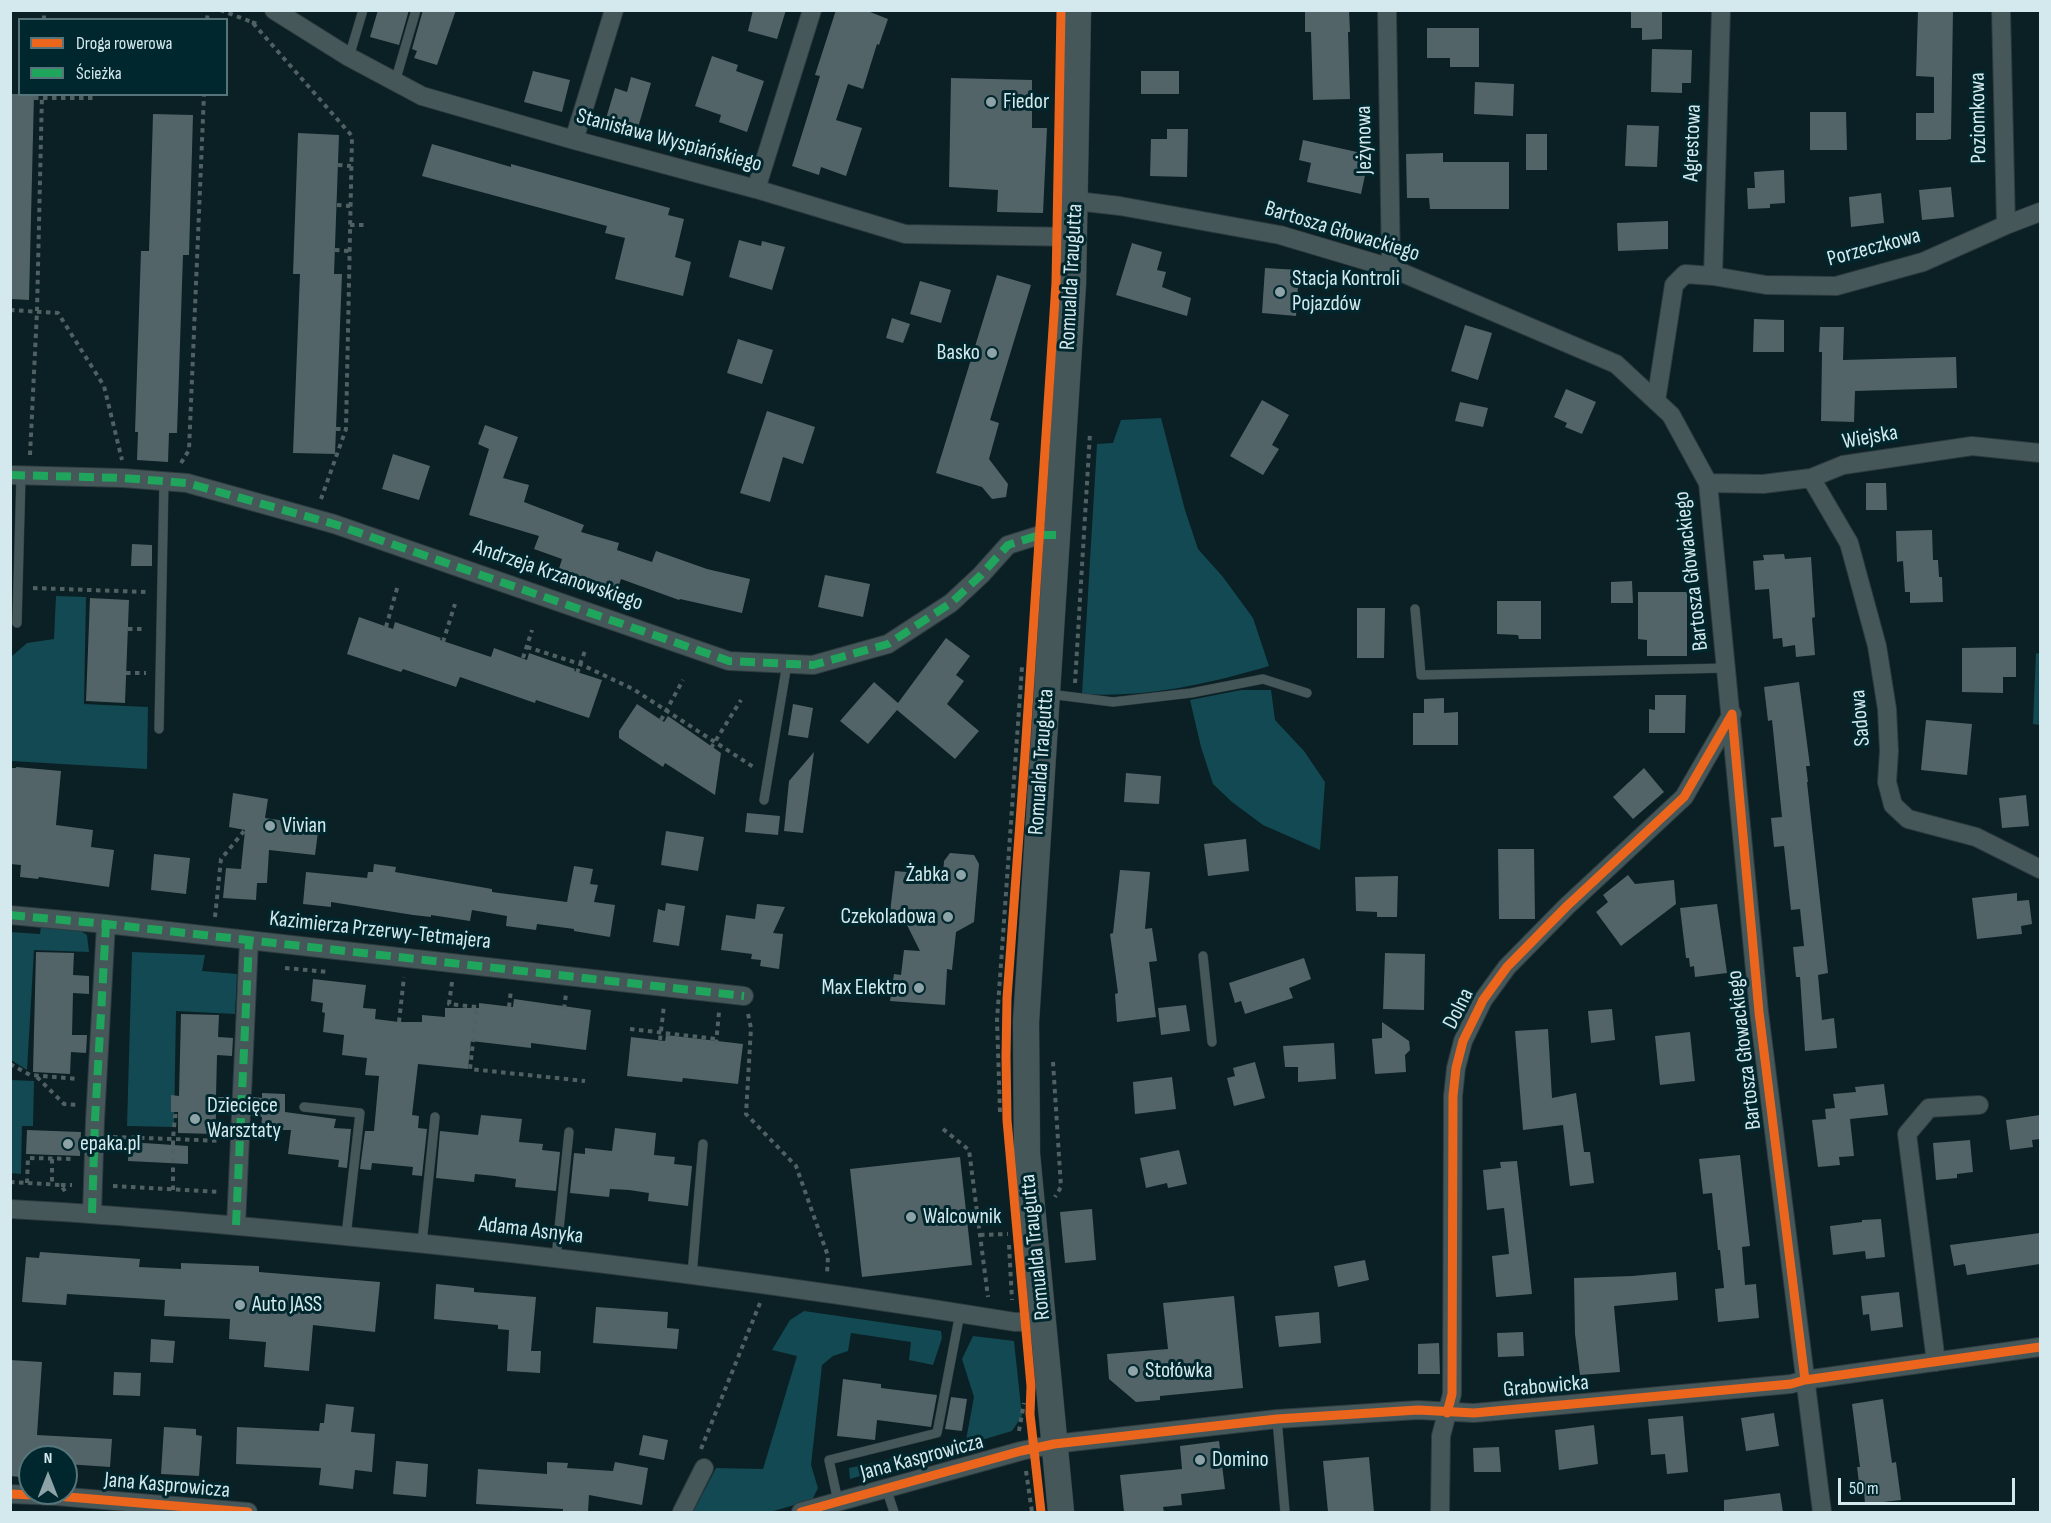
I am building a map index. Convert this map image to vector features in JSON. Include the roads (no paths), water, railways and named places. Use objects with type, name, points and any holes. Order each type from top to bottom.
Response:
[{"type":"street","name":"Stanisława Wyspiańskiego","points":[[274,10],[349,57],[423,96],[756,189],[905,234],[1075,237]]},
{"type":"street","points":[[574,140],[614,10]]},
{"type":"street","points":[[756,189],[812,10]]},
{"type":"street","name":"Romualda Traugutta","points":[[1061,1512],[1043,1446],[1034,1322],[1027,1154],[1026,1022],[1075,237],[1078,10]]},
{"type":"street","name":"Jeżynowa","points":[[1387,10],[1391,268]]},
{"type":"street","name":"Agrestowa","points":[[1713,276],[1721,10]]},
{"type":"street","name":"Poziomkowa","points":[[2001,10],[2006,225]]},
{"type":"street","name":"Bartosza Głowackiego","points":[[1076,201],[1119,206],[1280,235],[1391,268],[1617,364],[1671,415],[1708,483],[1760,1012],[1822,1512]]},
{"type":"street","name":"Porzeczkowa","points":[[1656,401],[1674,285],[1685,274],[1766,285],[1836,286],[1923,262],[2006,225],[2040,213]]},
{"type":"street","name":"Wiejska","points":[[1708,483],[1763,484],[1811,478],[1843,465],[1972,446],[2040,453]]},
{"type":"street","name":"Andrzeja Krzanowskiego","points":[[20,471],[123,478],[171,475],[187,483],[334,524],[729,661],[813,666],[888,644],[951,603],[1008,545],[1040,535],[1056,535]]},
{"type":"street","name":"Sadowa","points":[[1811,478],[1849,543],[1877,646],[1887,709],[1889,751],[1887,782],[1893,805],[1908,819],[1976,837],[2040,869]]},
{"type":"street","name":"Dolna","points":[[1440,1512],[1441,1436],[1452,1394],[1453,1096],[1456,1068],[1463,1041],[1483,1000],[1507,968],[1567,906],[1684,796],[1732,714]]},
{"type":"street","name":"Kazimierza Przerwy-Tetmajera","points":[[10,915],[744,996]]},
{"type":"street","points":[[92,1213],[106,924]]},
{"type":"street","points":[[236,1218],[249,940]]},
{"type":"street","points":[[1936,1362],[1907,1134],[1929,1108],[1979,1105]]},
{"type":"street","name":"Adama Asnyka","points":[[10,1209],[236,1218],[346,1236],[692,1275],[1034,1322]]},
{"type":"street","name":"Grabowicka","points":[[1043,1446],[1277,1419],[1418,1410],[1474,1413],[1791,1384],[1805,1380],[2040,1347]]},
{"type":"street","name":"Jana Kasprowicza","points":[[801,1512],[1043,1446]]},
{"type":"street","points":[[682,1512],[704,1468]]},
{"type":"street","name":"Jana Kasprowicza","points":[[10,1494],[248,1512]]},
{"type":"lane","points":[[349,57],[363,10]]},
{"type":"lane","points":[[395,82],[416,10]]},
{"type":"lane","points":[[17,623],[20,471]]},
{"type":"lane","points":[[159,729],[162,592],[171,475]]},
{"type":"lane","points":[[1415,609],[1421,675],[1727,668]]},
{"type":"lane","points":[[764,800],[787,664]]},
{"type":"lane","points":[[1047,694],[1113,702],[1191,693],[1263,679],[1307,693]]},
{"type":"lane","points":[[1203,956],[1212,1042]]},
{"type":"lane","points":[[304,1107],[360,1113],[346,1236]]},
{"type":"lane","points":[[422,1243],[435,1118]]},
{"type":"lane","points":[[556,1258],[569,1132]]},
{"type":"lane","points":[[692,1275],[703,1144]]},
{"type":"lane","points":[[838,1501],[829,1460],[937,1433],[960,1313]]},
{"type":"lane","points":[[1277,1419],[1285,1512]]},
{"type":"lane","points":[[886,1488],[894,1512]]},
{"type":"place","name":"Fiedor","points":[[991,102]]},
{"type":"place","name":"Stacja Kontroli Pojazdów","points":[[1280,292]]},
{"type":"place","name":"Basko","points":[[992,353]]},
{"type":"place","name":"Vivian","points":[[270,826]]},
{"type":"place","name":"Żabka","points":[[961,875]]},
{"type":"place","name":"Czekoladowa","points":[[948,917]]},
{"type":"place","name":"Max Elektro","points":[[919,988]]},
{"type":"place","name":"Dziecięce Warsztaty","points":[[195,1119]]},
{"type":"place","name":"epaka.pl","points":[[68,1144]]},
{"type":"place","name":"Walcownik","points":[[911,1217]]},
{"type":"place","name":"Auto JASS","points":[[240,1305]]},
{"type":"place","name":"Stołówka","points":[[1133,1371]]},
{"type":"place","name":"Domino","points":[[1200,1460]]}]
